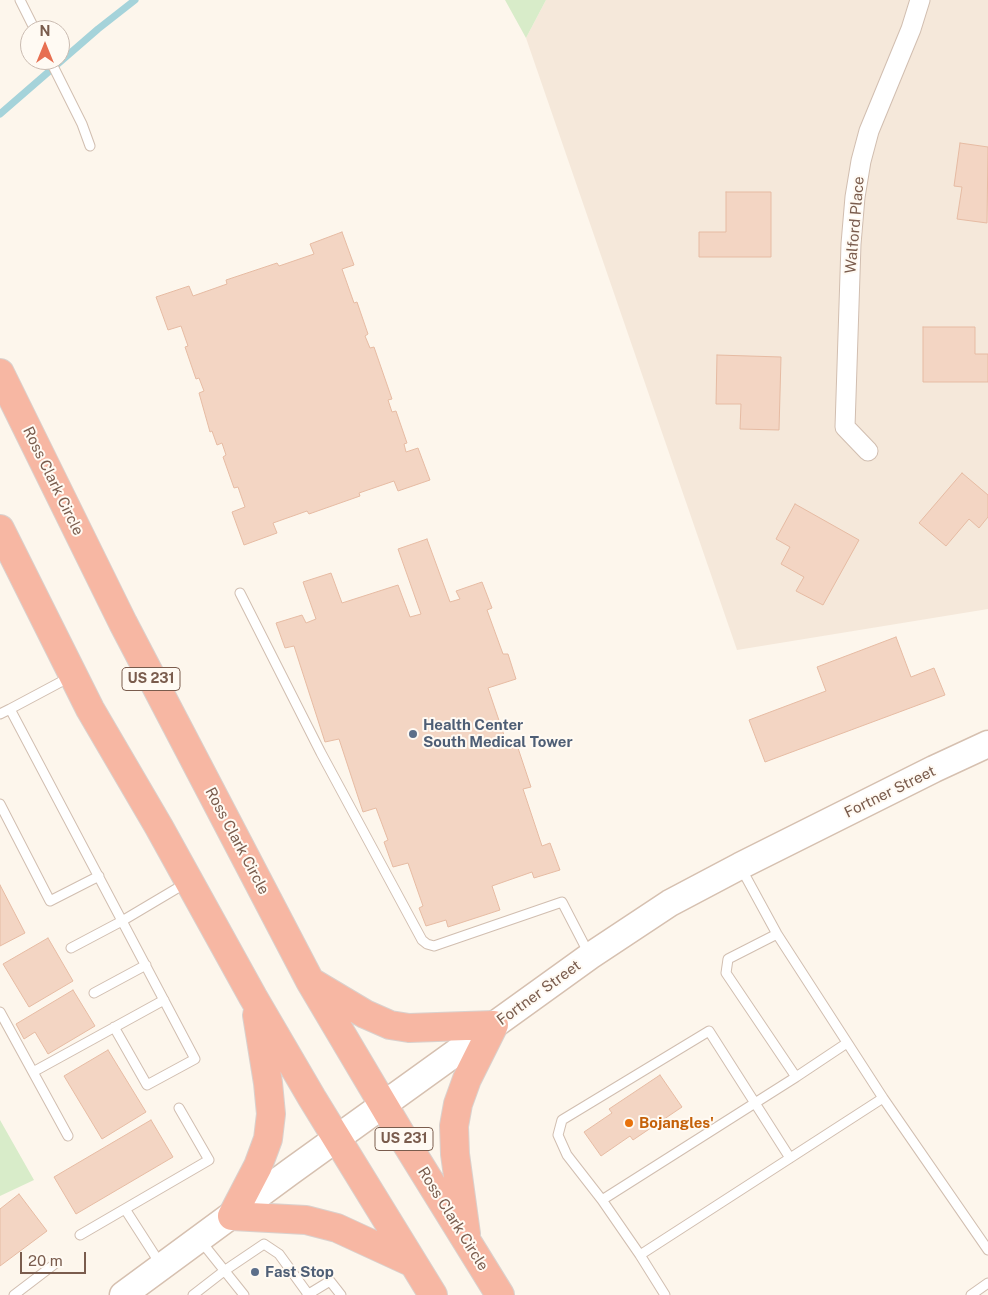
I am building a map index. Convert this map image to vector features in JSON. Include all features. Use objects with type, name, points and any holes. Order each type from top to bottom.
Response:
[{"type":"highway","name":"Ross Clark Circle","points":[[0,373],[127,632],[310,980],[384,1106],[500,1295]]},
{"type":"highway","points":[[0,529],[72,676],[253,997],[337,1139],[434,1295]]},
{"type":"highway","points":[[310,980],[365,1014],[390,1025],[409,1028],[494,1025],[467,1079],[458,1104],[454,1126],[455,1154],[468,1244]]},
{"type":"highway","points":[[253,997],[268,1083],[271,1114],[268,1139],[258,1166],[232,1216],[306,1220],[337,1228],[413,1263]]},
{"type":"street","name":"Walford Place","points":[[868,450],[845,427],[855,197],[861,161],[869,131],[911,29],[920,0]]},
{"type":"street","name":"Fortner Street","points":[[134,1290],[200,1239],[494,1025],[590,956],[670,903],[934,769],[988,744]]},
{"type":"lane","points":[[21,3],[30,20]]},
{"type":"lane","points":[[55,70],[82,124],[90,146]]},
{"type":"lane","points":[[240,593],[321,754],[422,940],[434,946],[562,902],[590,956]]},
{"type":"lane","points":[[0,714],[72,676]]},
{"type":"lane","points":[[10,709],[196,1059],[147,1085],[114,1027]]},
{"type":"lane","points":[[0,804],[50,901],[98,876]]},
{"type":"lane","points":[[740,866],[777,934],[882,1098],[988,1250]]},
{"type":"lane","points":[[71,948],[122,921],[188,881]]},
{"type":"lane","points":[[777,934],[728,959],[726,973],[796,1077]]},
{"type":"lane","points":[[94,993],[146,965]]},
{"type":"lane","points":[[33,1072],[164,1000]]},
{"type":"lane","points":[[0,1012],[68,1136]]},
{"type":"lane","points":[[665,1295],[602,1200],[567,1155],[558,1135],[562,1120],[709,1031],[790,1158]]},
{"type":"lane","points":[[602,1200],[847,1043]]},
{"type":"lane","points":[[640,1255],[882,1098]]},
{"type":"lane","points":[[80,1235],[209,1160],[179,1108]]},
{"type":"lane","points":[[125,1209],[162,1267]]},
{"type":"lane","points":[[200,1239],[244,1295]]},
{"type":"lane","points":[[193,1295],[264,1244],[279,1254],[308,1295],[330,1280],[341,1295]]},
{"type":"lane","points":[[14,1295],[56,1263]]},
{"type":"lane","points":[[971,1295],[988,1283]]},
{"type":"shaded area","points":[[546,0],[988,0],[988,609],[737,650],[526,38]]},
{"type":"green space","points":[[505,0],[546,0],[526,38]]},
{"type":"green space","points":[[0,1120],[34,1180],[0,1196]]},
{"type":"building","points":[[960,143],[988,147],[987,223],[957,219],[962,187],[954,186]]},
{"type":"building","points":[[726,192],[771,192],[771,257],[699,257],[699,232],[726,232]]},
{"type":"building","points":[[342,232],[354,265],[342,269],[354,303],[357,302],[368,334],[365,336],[370,348],[374,347],[392,399],[388,400],[392,412],[396,411],[407,443],[404,444],[406,452],[418,448],[430,480],[398,491],[394,481],[359,493],[360,496],[309,514],[307,511],[273,523],[277,533],[244,545],[232,512],[245,507],[238,487],[234,488],[223,457],[226,455],[222,443],[217,445],[212,431],[210,432],[199,393],[204,391],[199,378],[196,379],[185,347],[188,346],[181,326],[168,330],[156,297],[189,286],[193,296],[227,284],[226,280],[277,263],[279,266],[314,254],[310,244]]},
{"type":"building","points":[[923,327],[975,327],[975,354],[988,354],[988,382],[923,382]]},
{"type":"building","points":[[717,355],[781,357],[779,430],[740,429],[741,404],[716,404]]},
{"type":"building","points":[[962,473],[988,495],[988,517],[979,528],[969,519],[946,546],[919,523]]},
{"type":"building","points":[[795,504],[859,540],[823,605],[796,591],[804,577],[781,564],[790,547],[776,539]]},
{"type":"building","name":"Health Center South Medical Tower","points":[[427,539],[450,602],[460,599],[456,591],[482,582],[492,608],[487,610],[503,654],[508,654],[516,679],[488,688],[507,744],[516,742],[531,787],[523,789],[542,846],[550,843],[560,870],[534,878],[532,872],[492,886],[500,910],[448,927],[446,920],[426,926],[419,908],[423,906],[408,863],[393,867],[384,842],[388,840],[376,808],[363,812],[339,739],[325,742],[294,646],[285,648],[276,623],[302,615],[306,623],[316,619],[303,582],[331,573],[342,603],[398,585],[410,617],[421,614],[398,549]]},
{"type":"building","points":[[896,637],[911,677],[934,668],[945,695],[765,762],[749,720],[826,691],[817,667]]},
{"type":"building","points":[[0,885],[25,933],[0,946]]},
{"type":"building","points":[[48,938],[73,981],[29,1007],[3,964]]},
{"type":"building","points":[[73,990],[95,1026],[48,1054],[35,1032],[24,1039],[16,1024]]},
{"type":"building","points":[[108,1050],[146,1112],[102,1139],[64,1076]]},
{"type":"building","name":"Bojangles'","points":[[660,1075],[682,1107],[633,1140],[630,1136],[601,1156],[584,1132],[612,1113],[609,1109]]},
{"type":"building","points":[[151,1120],[173,1157],[76,1214],[54,1177]]},
{"type":"building","points":[[19,1194],[47,1231],[0,1266],[0,1209]]},
{"type":"waterway","points":[[0,114],[98,29],[135,0]]},
{"type":"place","name":"Health Center South Medical Tower","points":[[413,734]]},
{"type":"place","name":"Bojangles'","points":[[629,1123]]},
{"type":"place","name":"Fast Stop","points":[[255,1272]]}]
